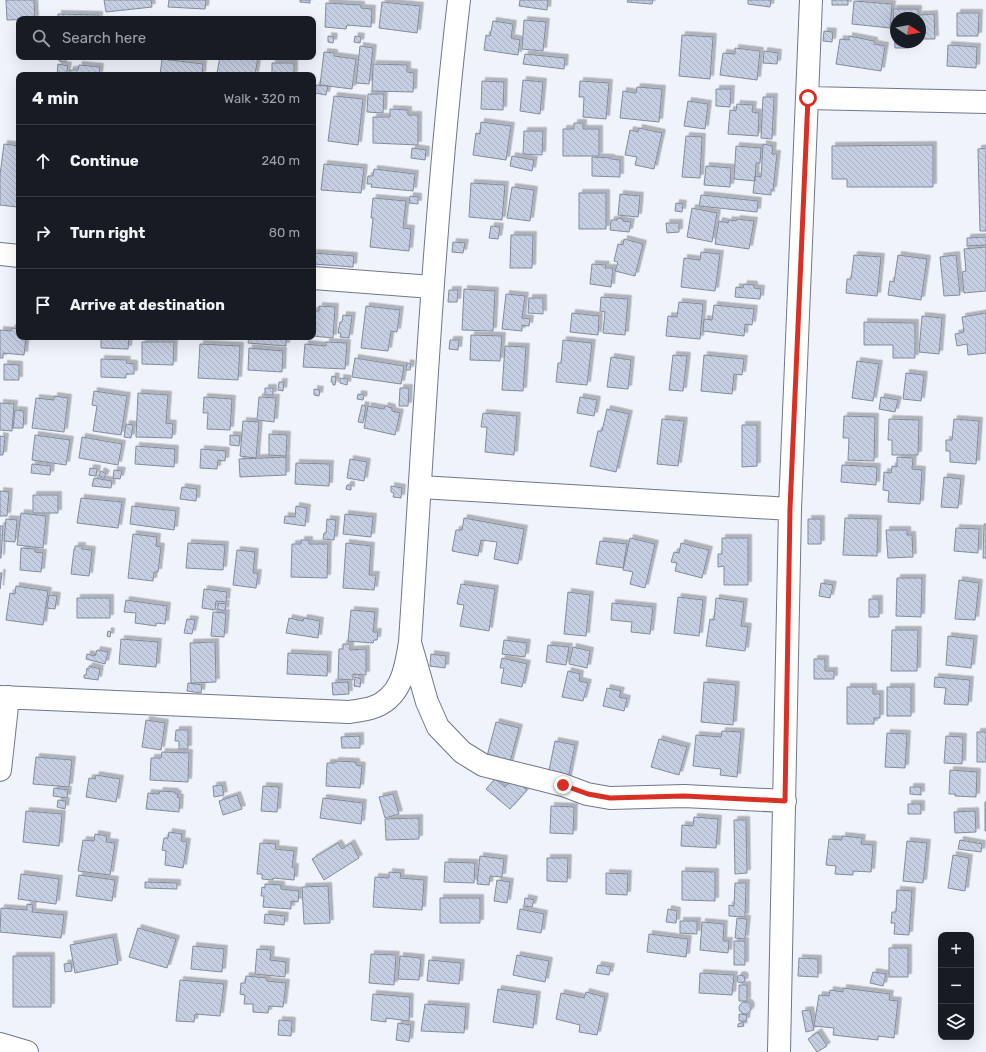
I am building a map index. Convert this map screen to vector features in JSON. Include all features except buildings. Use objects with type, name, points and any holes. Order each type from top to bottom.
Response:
[{"type":"street","points":[[0,770],[4,697],[349,712],[371,708],[388,700],[399,686],[406,667],[410,642],[432,286],[459,0]]},
{"type":"street","points":[[779,1052],[790,509],[811,0]]},
{"type":"street","points":[[808,98],[986,102]]},
{"type":"street","points":[[0,254],[16,256]]},
{"type":"street","points":[[316,278],[432,286]]},
{"type":"street","points":[[420,487],[790,509]]},
{"type":"street","points":[[410,642],[427,702],[438,727],[462,752],[483,765],[563,785],[588,794],[610,798],[684,796],[785,801]]},
{"type":"street","points":[[0,1044],[27,1052]]},
{"type":"route","points":[[563,785],[588,794],[610,798],[684,796],[785,801],[790,509],[808,98]]}]
